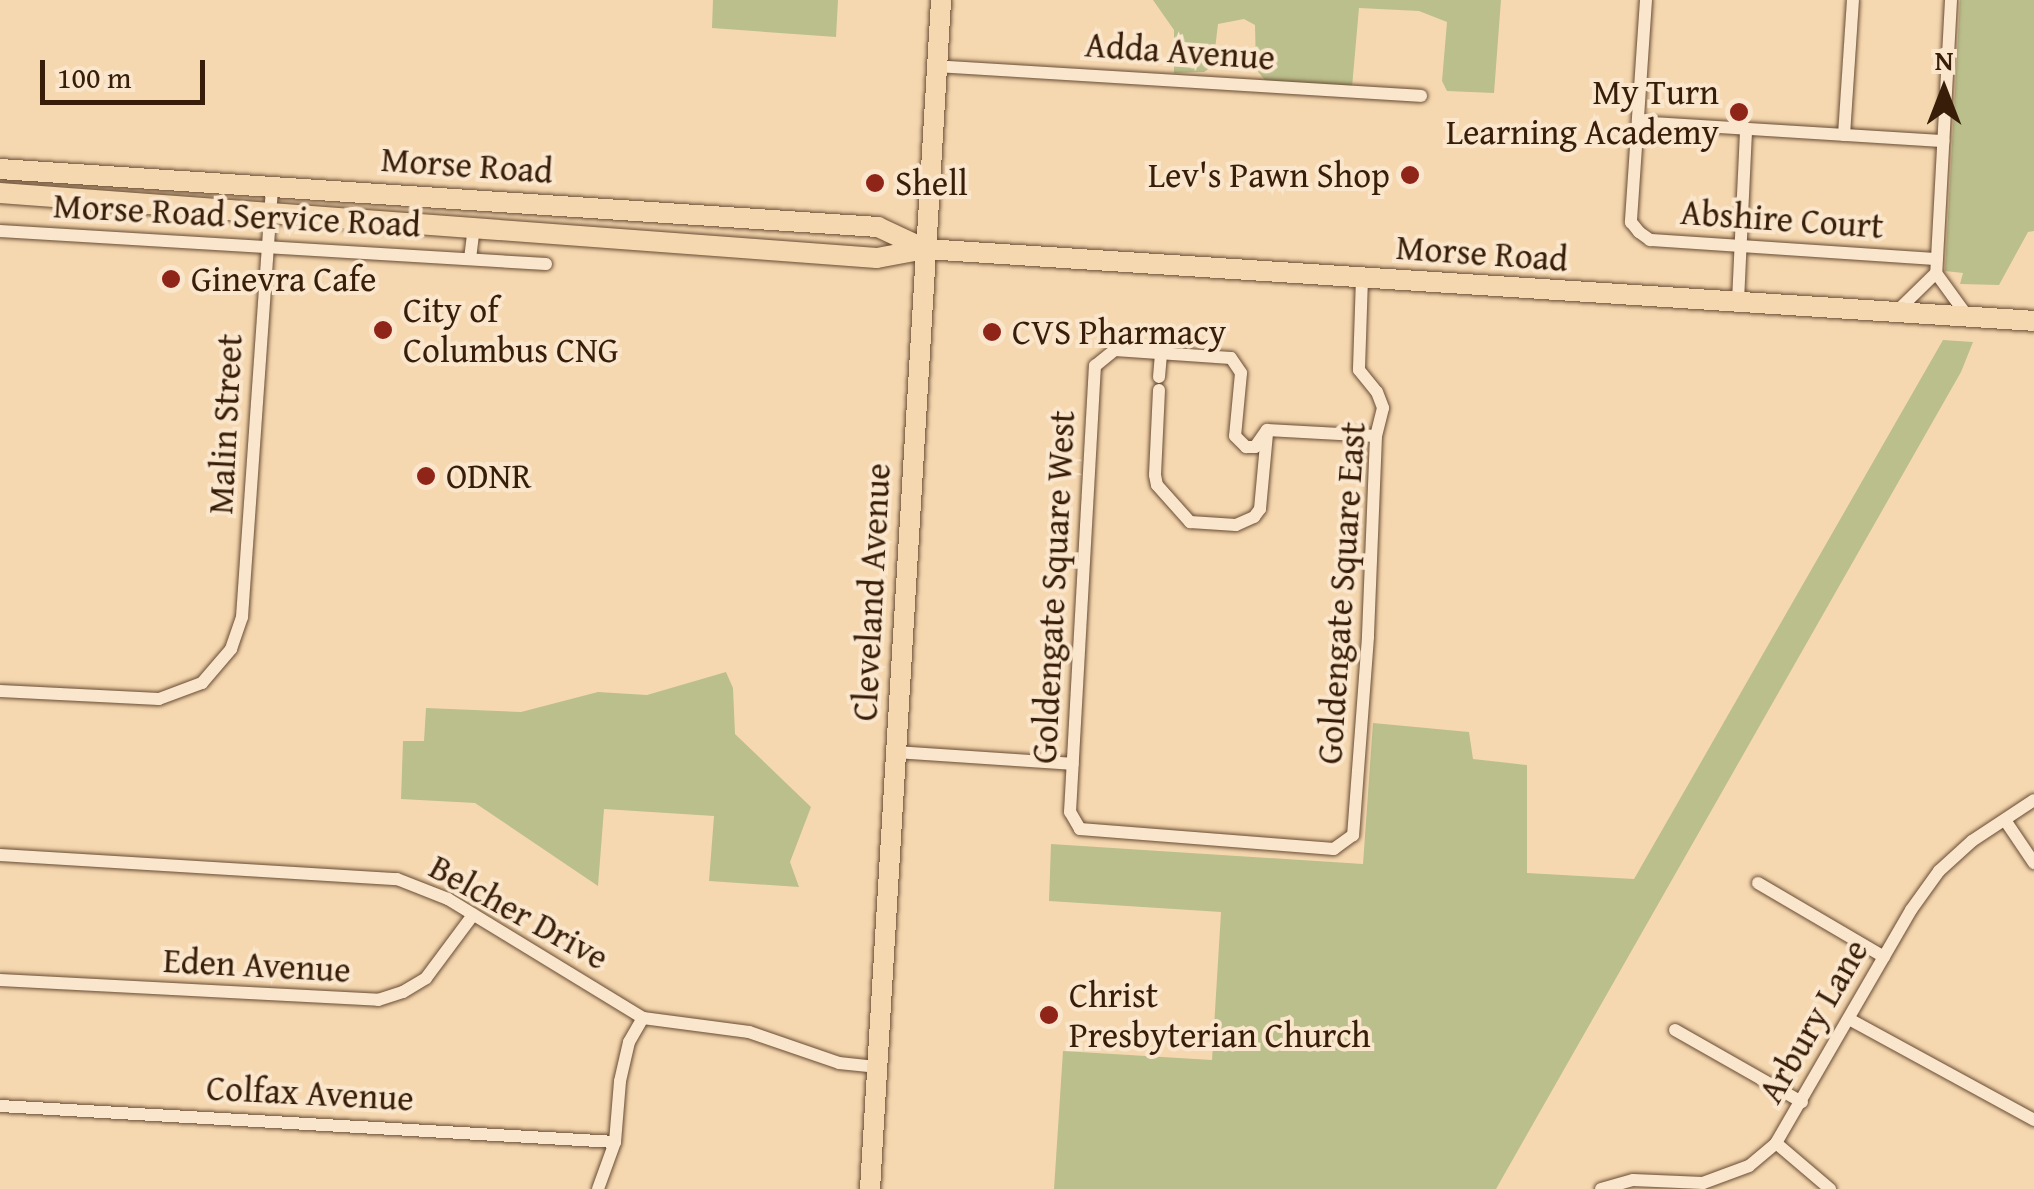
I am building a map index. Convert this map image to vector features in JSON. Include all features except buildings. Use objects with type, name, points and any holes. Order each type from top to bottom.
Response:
[{"type":"main road","name":"Cleveland Avenue","points":[[870,1189],[934,66],[942,0]]},
{"type":"main road","name":"Morse Road","points":[[0,169],[878,227],[925,249]]},
{"type":"main road","name":"Morse Road","points":[[0,193],[367,217],[878,258],[925,249],[2034,321]]},
{"type":"main road","points":[[367,217],[464,206],[477,198]]},
{"type":"main road","points":[[474,225],[506,216],[609,208]]},
{"type":"street","points":[[1646,0],[1638,122],[1943,141]]},
{"type":"street","points":[[1844,134],[1853,0]]},
{"type":"street","points":[[1951,0],[1936,266],[1968,318]]},
{"type":"street","name":"Adda Avenue","points":[[934,66],[1421,96]]},
{"type":"street","name":"Abshire Court","points":[[1638,122],[1631,222],[1650,240],[1936,266]]},
{"type":"street","points":[[1738,301],[1746,128]]},
{"type":"street","name":"Malin Street","points":[[0,692],[159,699],[194,688],[222,663],[242,617],[272,185]]},
{"type":"street","name":"Morse Road Service Road","points":[[470,259],[474,225]]},
{"type":"street","name":"Morse Road Service Road","points":[[0,232],[546,264]]},
{"type":"street","points":[[1894,314],[1936,266]]},
{"type":"street","name":"Goldengate Square East","points":[[1070,812],[1072,822],[1090,832],[1334,848],[1345,844],[1356,824],[1376,436],[1384,408],[1378,392],[1359,370],[1362,278]]},
{"type":"street","name":"Goldengate Square West","points":[[1070,812],[1095,366],[1103,355],[1115,350],[1161,353]]},
{"type":"street","points":[[1161,353],[1236,362],[1240,374],[1236,442],[1254,447],[1267,430],[1260,509],[1254,517],[1236,525],[1190,522],[1157,485],[1154,475],[1161,353]]},
{"type":"street","points":[[1267,430],[1376,436]]},
{"type":"street","points":[[894,752],[1073,764]]},
{"type":"street","name":"Arbury Lane","points":[[1601,1189],[1632,1180],[1703,1183],[1749,1166],[1776,1144],[1884,957],[1939,871],[2034,800]]},
{"type":"street","points":[[2005,820],[2034,864]]},
{"type":"street","name":"Belcher Drive","points":[[0,855],[397,879],[448,898],[643,1018],[749,1032],[839,1063],[876,1067]]},
{"type":"street","points":[[1758,883],[1884,957]]},
{"type":"street","name":"Eden Avenue","points":[[0,980],[358,1002],[378,1000],[404,992],[426,978],[472,915]]},
{"type":"street","points":[[598,1189],[616,1142],[620,1081],[629,1042],[643,1018]]},
{"type":"street","points":[[1850,1019],[2034,1120]]},
{"type":"street","points":[[1675,1030],[1802,1102]]},
{"type":"street","name":"Colfax Avenue","points":[[0,1106],[616,1142]]},
{"type":"street","points":[[1776,1144],[1830,1189]]},
{"type":"green space","points":[[713,0],[838,0],[836,37],[712,28]]},
{"type":"green space","points":[[1153,0],[1501,0],[1494,93],[1447,91],[1442,81],[1447,22],[1419,11],[1359,8],[1352,87],[1267,83],[1256,69],[1255,25],[1244,19],[1218,24],[1213,66],[1204,72],[1174,73],[1174,30]]},
{"type":"green space","points":[[1960,0],[2034,0],[2034,231],[2028,232],[1999,285],[1960,284],[1963,273],[1945,271]]},
{"type":"green space","points":[[1943,340],[1973,342],[1961,372],[1496,1189],[1054,1189],[1063,1051],[1212,1060],[1221,912],[1049,901],[1051,844],[1363,864],[1373,723],[1469,732],[1473,759],[1527,765],[1527,873],[1634,879]]},
{"type":"green space","points":[[726,672],[733,688],[735,734],[811,807],[790,862],[799,887],[709,881],[714,816],[604,809],[598,886],[475,803],[401,799],[403,741],[424,741],[426,708],[521,712],[598,692],[647,695]]},
{"type":"place","name":"My Turn Learning Academy","points":[[1739,112]]},
{"type":"place","name":"Lev's Pawn Shop","points":[[1410,175]]},
{"type":"place","name":"Shell","points":[[875,183]]},
{"type":"place","name":"Ginevra Cafe","points":[[171,279]]},
{"type":"place","name":"City of Columbus CNG","points":[[383,330]]},
{"type":"place","name":"CVS Pharmacy","points":[[992,332]]},
{"type":"place","name":"ODNR","points":[[426,476]]},
{"type":"place","name":"Christ Presbyterian Church","points":[[1049,1015]]}]
